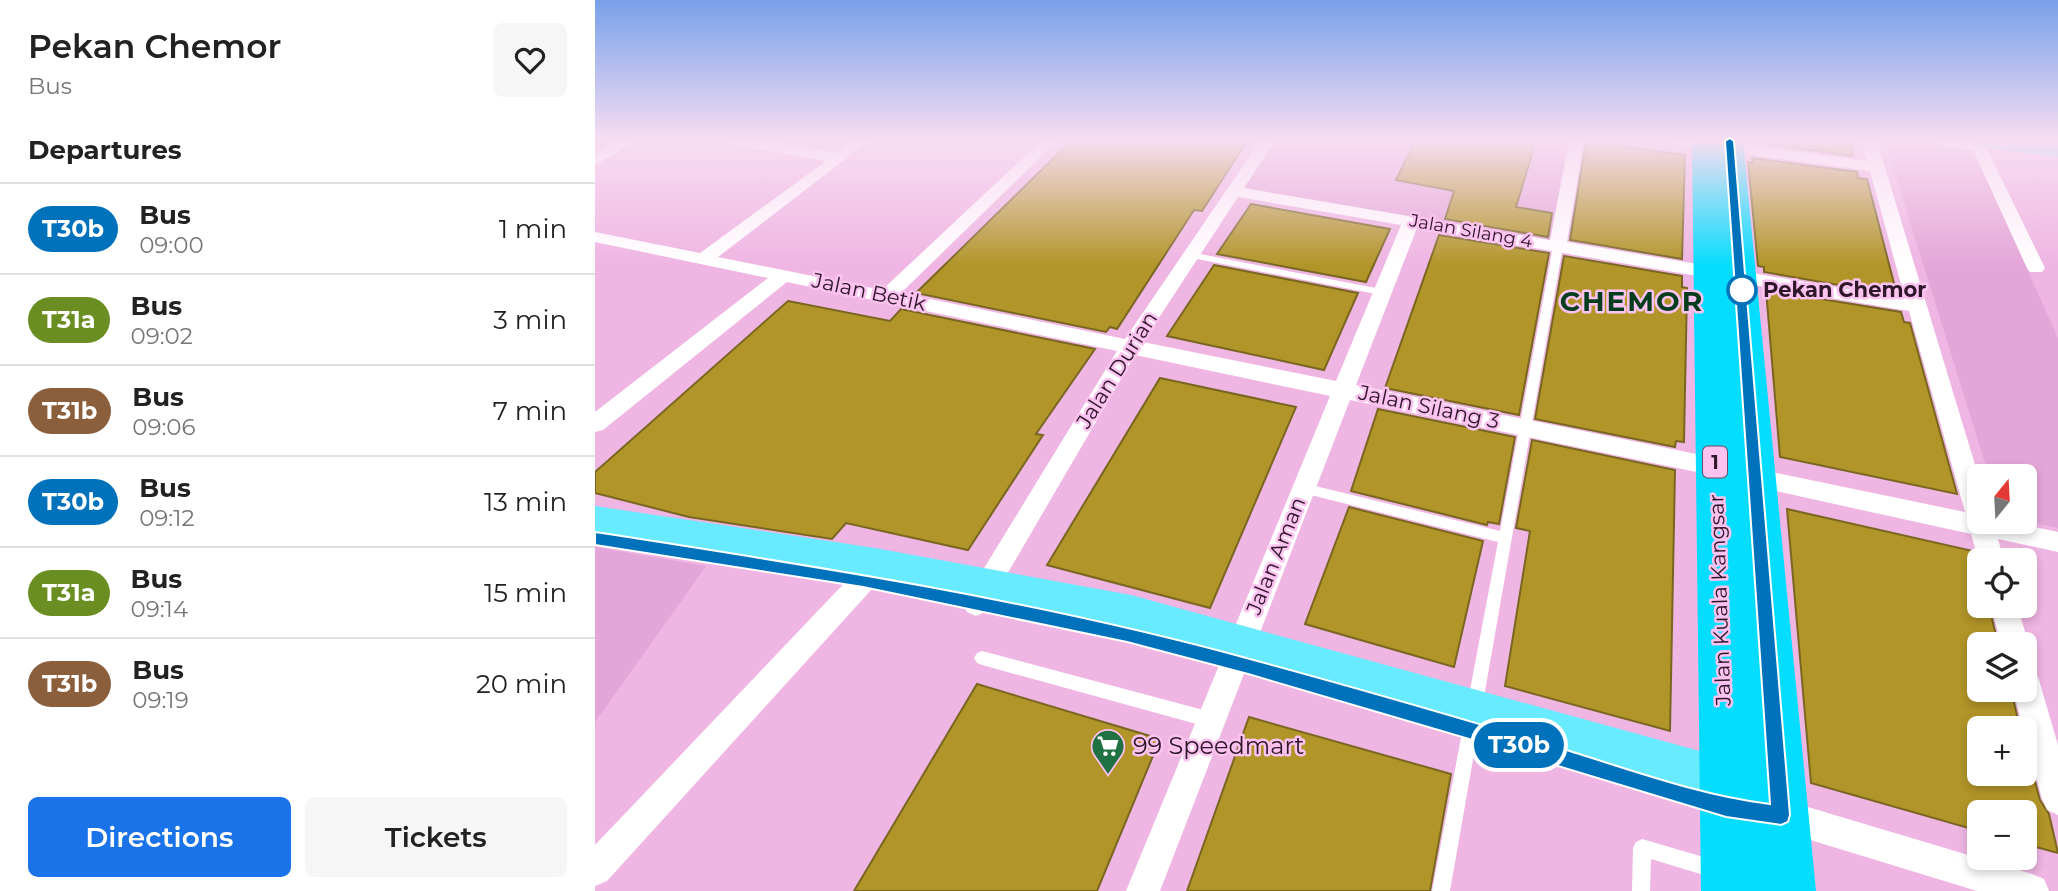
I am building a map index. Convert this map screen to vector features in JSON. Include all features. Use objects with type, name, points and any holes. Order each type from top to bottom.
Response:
[{"type":"highway","name":"Jalan Kuala Kangsar","points":[[1715,183],[1725,274],[1757,478],[1787,891]]},
{"type":"highway","name":"Jalan Kuala Kangsar","points":[[1725,274],[1716,467],[1729,882]]},
{"type":"main road","points":[[595,522],[797,553],[981,595],[1127,635],[1238,653],[1725,795],[1781,815]]},
{"type":"main road","points":[[595,539],[863,581],[981,595]]},
{"type":"street","points":[[703,259],[805,183]]},
{"type":"street","points":[[887,296],[1006,183]]},
{"type":"street","name":"Jalan Durian","points":[[981,595],[1137,346],[1189,256],[1239,183]]},
{"type":"street","points":[[1558,246],[1569,183]]},
{"type":"street","points":[[1882,183],[1967,475]]},
{"type":"street","points":[[1996,183],[2036,268]]},
{"type":"street","name":"Jalan Silang 4","points":[[1233,191],[1919,307]]},
{"type":"street","name":"Jalan Aman","points":[[1143,891],[1411,221]]},
{"type":"street","name":"Jalan Betik","points":[[595,237],[1137,346]]},
{"type":"street","points":[[595,424],[784,275]]},
{"type":"street","name":"Jalan Silang 3","points":[[1137,346],[1716,467]]},
{"type":"street","points":[[1757,478],[1967,518]]},
{"type":"street","points":[[2028,534],[2058,542]]},
{"type":"street","points":[[595,869],[863,581]]},
{"type":"street","points":[[2031,702],[2058,799]]},
{"type":"street","points":[[1781,815],[2032,891]]},
{"type":"lane","points":[[1441,891],[1558,246]]},
{"type":"lane","points":[[1189,256],[1381,292]]},
{"type":"lane","points":[[1303,488],[1505,538]]},
{"type":"lane","points":[[982,658],[1211,720]]},
{"type":"lane","points":[[1641,891],[1642,848],[1729,882]]},
{"type":"shaded area","points":[[1239,183],[1570,183],[1558,246],[1233,191]]},
{"type":"shaded area","points":[[1898,183],[1988,183],[2058,338],[2058,528],[2037,524],[2037,464],[1985,464]]},
{"type":"shaded area","points":[[595,547],[706,566],[595,722]]},
{"type":"building","points":[[1029,183],[1220,183],[1202,211],[1194,210],[1117,329],[1110,327],[1106,332],[916,293]]},
{"type":"building","points":[[1410,183],[1523,183],[1516,207],[1552,213],[1548,237],[1445,219],[1454,191]]},
{"type":"building","points":[[1579,183],[1684,183],[1682,259],[1570,240]]},
{"type":"building","points":[[1750,183],[1868,183],[1897,295],[1764,272],[1764,267],[1758,266]]},
{"type":"building","points":[[1251,204],[1390,229],[1366,282],[1217,254]]},
{"type":"building","points":[[1439,235],[1549,253],[1519,415],[1385,388]]},
{"type":"building","points":[[1564,256],[1682,276],[1682,287],[1687,288],[1684,442],[1676,441],[1675,447],[1535,419]]},
{"type":"building","points":[[1214,265],[1358,293],[1324,370],[1167,336]]},
{"type":"building","points":[[1766,290],[1901,312],[1904,322],[1910,323],[1957,494],[1780,457]]},
{"type":"building","points":[[788,301],[890,321],[901,309],[1095,349],[1036,434],[1043,435],[968,550],[846,523],[832,539],[689,517],[595,493],[595,472]]},
{"type":"building","points":[[1160,378],[1296,407],[1210,608],[1047,565]]},
{"type":"building","points":[[1378,409],[1515,437],[1499,524],[1488,522],[1487,525],[1351,491]]},
{"type":"building","points":[[1532,440],[1675,470],[1670,731],[1505,686],[1530,531],[1516,528]]},
{"type":"building","points":[[1349,507],[1483,541],[1454,667],[1305,624]]},
{"type":"building","points":[[1787,509],[1967,550],[1967,618],[1992,618],[1995,632],[1967,632],[1967,702],[2014,702],[2017,716],[1967,716],[1967,786],[2036,786],[2040,800],[2049,814],[2058,853],[2037,847],[2037,800],[1967,800],[1967,828],[1811,783]]},
{"type":"building","points":[[977,684],[1160,739],[1097,891],[854,891]]},
{"type":"building","points":[[1249,717],[1451,774],[1430,891],[1187,891]]},
{"type":"bus line","name":"T30b","points":[[595,539],[780,566],[1127,635],[1248,666],[1726,808],[1781,815],[1733,183]]},
{"type":"place","name":"Pekan Chemor","points":[[1742,290]]},
{"type":"place","name":"99 Speedmart","points":[[1108,776]]},
{"type":"district","name":"CHEMOR","points":[[1632,301]]}]
